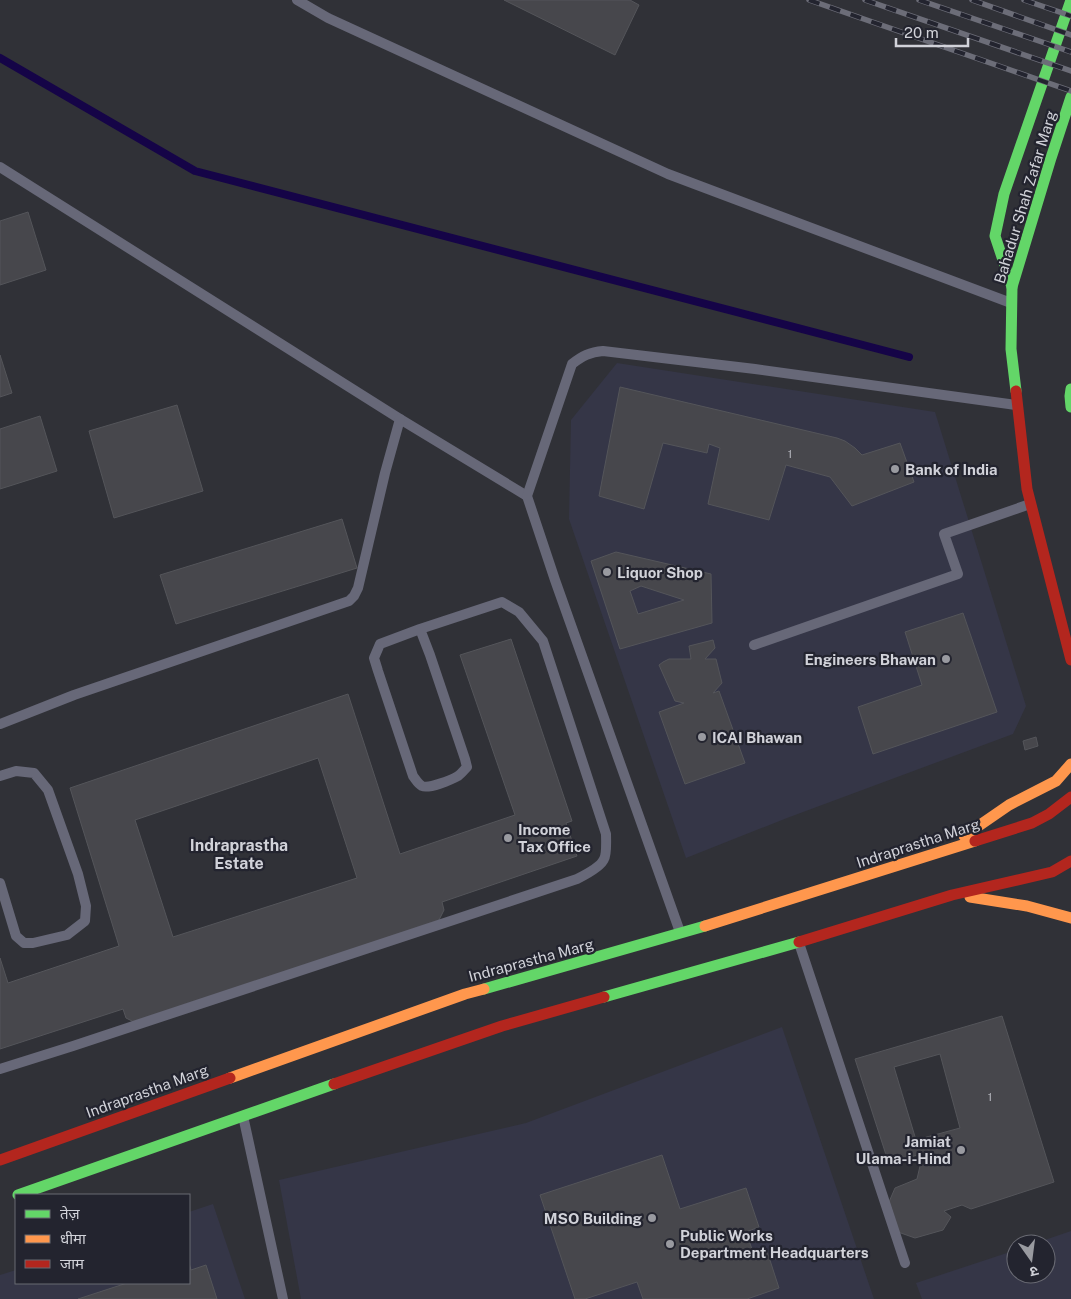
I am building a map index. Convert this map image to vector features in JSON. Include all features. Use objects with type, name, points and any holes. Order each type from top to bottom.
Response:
[{"type":"main road","points":[[1012,287],[994,236],[1004,194],[1071,0]]},
{"type":"main road","name":"Bahadur Shah Zafar Marg","points":[[1071,97],[1012,287],[1011,349],[1027,489],[1071,660]]},
{"type":"main road","points":[[943,851],[1010,805],[1056,781],[1071,764]]},
{"type":"main road","name":"Indraprastha Marg","points":[[0,1160],[465,994],[680,934],[1032,823],[1049,814],[1071,797]]},
{"type":"main road","points":[[22,1194],[243,1115],[502,1026],[798,942],[952,895],[1052,872],[1071,861]]},
{"type":"main road","points":[[952,895],[1027,906],[1071,918]]},
{"type":"lane","points":[[297,0],[328,18],[668,174],[1012,304]]},
{"type":"lane","points":[[0,167],[400,420],[527,496]]},
{"type":"lane","points":[[680,934],[527,496],[572,364],[582,356],[592,352],[603,351],[756,369],[1017,405]]},
{"type":"lane","points":[[0,724],[74,695],[349,601],[358,588],[383,481],[400,420]]},
{"type":"lane","points":[[754,645],[958,574],[944,534],[1030,504]]},
{"type":"lane","points":[[0,1068],[83,1043],[578,879],[591,872],[604,859],[606,834],[543,641],[519,612],[502,602],[420,629],[380,644],[374,658],[414,776],[420,785],[427,787],[441,783],[460,775],[467,767],[420,629]]},
{"type":"lane","points":[[0,776],[16,771],[34,773],[48,790],[78,874],[86,906],[86,921],[67,935],[33,943],[24,943],[16,936],[0,883]]},
{"type":"lane","points":[[798,942],[905,1263]]},
{"type":"lane","points":[[243,1115],[283,1299]]},
{"type":"shaded area","points":[[617,363],[935,412],[1026,706],[1013,734],[787,818],[686,858],[569,519],[571,420]]},
{"type":"shaded area","points":[[782,1027],[874,1299],[301,1299],[279,1180],[526,1123]]},
{"type":"shaded area","points":[[213,1204],[245,1299],[0,1299],[0,1275],[15,1270],[15,1284],[190,1284],[190,1212]]},
{"type":"shaded area","points":[[1071,1231],[1071,1299],[922,1299],[916,1283],[1006,1253],[1006,1284],[1056,1284],[1056,1236]]},
{"type":"building","points":[[504,0],[630,0],[639,5],[615,55]]},
{"type":"building","points":[[28,212],[46,270],[0,285],[0,221]]},
{"type":"building","points":[[0,355],[12,393],[0,397]]},
{"type":"building","points":[[620,387],[837,438],[845,441],[862,455],[900,443],[914,482],[852,506],[830,477],[786,465],[769,520],[708,504],[720,448],[709,444],[707,453],[663,443],[644,509],[599,496]]},
{"type":"building","points":[[177,405],[203,491],[114,518],[89,431]]},
{"type":"building","points":[[40,416],[57,471],[0,489],[0,429]]},
{"type":"building","points":[[342,519],[357,568],[176,624],[160,575]]},
{"type":"building","points":[[616,552],[711,574],[712,623],[620,649],[591,561]],"holes":[[[641,586],[684,600],[638,614],[630,591]]]},
{"type":"building","name":"Engineers Bhawan","points":[[963,613],[997,712],[873,754],[858,707],[922,685],[905,632]]},
{"type":"building","name":"Income Tax Office","points":[[511,639],[572,821],[566,823],[577,856],[442,902],[444,910],[438,922],[136,1023],[126,1018],[123,1009],[0,1049],[0,958],[8,983],[119,946],[70,788],[348,694],[400,854],[515,815],[460,655]],"holes":[[[318,758],[357,878],[173,937],[135,820]]]},
{"type":"building","name":"ICAI Bhawan","points":[[713,640],[715,648],[705,659],[716,659],[722,683],[713,693],[719,691],[745,763],[685,784],[659,712],[684,703],[675,701],[659,665],[669,659],[691,659],[689,646]]},
{"type":"building","points":[[1036,737],[1038,746],[1025,750],[1023,741]]},
{"type":"building","points":[[1002,1016],[1054,1182],[971,1209],[962,1205],[944,1211],[951,1217],[943,1230],[915,1238],[898,1232],[889,1202],[895,1188],[917,1179],[923,1153],[889,1164],[855,1059]],"holes":[[[940,1054],[960,1128],[916,1140],[894,1067]]]},
{"type":"building","name":"MSO Building","points":[[662,1155],[680,1209],[746,1188],[759,1227],[746,1232],[753,1252],[766,1248],[779,1288],[747,1299],[643,1299],[637,1282],[585,1299],[575,1299],[540,1195]]},
{"type":"building","points":[[206,1265],[217,1299],[78,1299],[124,1284],[190,1284],[190,1266],[191,1270]]},
{"type":"waterway","points":[[0,58],[195,171],[909,357]]},
{"type":"railway","points":[[809,0],[1071,91]]},
{"type":"railway","points":[[865,0],[1071,71]]},
{"type":"railway","points":[[919,0],[1071,52]]},
{"type":"railway","points":[[972,0],[1071,35]]},
{"type":"railway","points":[[1024,0],[1071,16]]},
{"type":"traffic: fast","points":[[1012,287],[995,236],[1004,194],[1071,0]]},
{"type":"traffic: fast","points":[[1016,391],[1011,349],[1012,287],[1071,97]]},
{"type":"traffic: fast","points":[[1071,389],[1071,407]]},
{"type":"traffic: fast","points":[[484,989],[705,926]]},
{"type":"traffic: fast","points":[[604,997],[799,942]]},
{"type":"traffic: fast","points":[[21,1194],[334,1084]]},
{"type":"traffic: slow","points":[[964,836],[1009,805],[1056,781],[1071,764]]},
{"type":"traffic: slow","points":[[705,926],[975,841]]},
{"type":"traffic: slow","points":[[970,897],[1027,906],[1071,918]]},
{"type":"traffic: slow","points":[[230,1078],[465,994],[484,989]]},
{"type":"traffic: jam","points":[[1016,391],[1027,489],[1071,660]]},
{"type":"traffic: jam","points":[[975,841],[1032,823],[1049,814],[1071,797]]},
{"type":"traffic: jam","points":[[799,942],[952,895],[1052,872],[1071,861]]},
{"type":"traffic: jam","points":[[334,1084],[502,1026],[604,997]]},
{"type":"traffic: jam","points":[[0,1160],[230,1078]]},
{"type":"place","name":"Bank of India","points":[[895,469]]},
{"type":"place","name":"Liquor Shop","points":[[607,572]]},
{"type":"place","name":"Engineers Bhawan","points":[[946,659]]},
{"type":"place","name":"ICAI Bhawan","points":[[702,737]]},
{"type":"place","name":"Income Tax Office","points":[[508,838]]},
{"type":"place","name":"Jamiat Ulama-i-Hind","points":[[961,1150]]},
{"type":"place","name":"MSO Building","points":[[652,1218]]},
{"type":"place","name":"Public Works Department Headquarters","points":[[670,1244]]},
{"type":"district","name":"Indraprastha Estate","points":[[239,854]]}]
